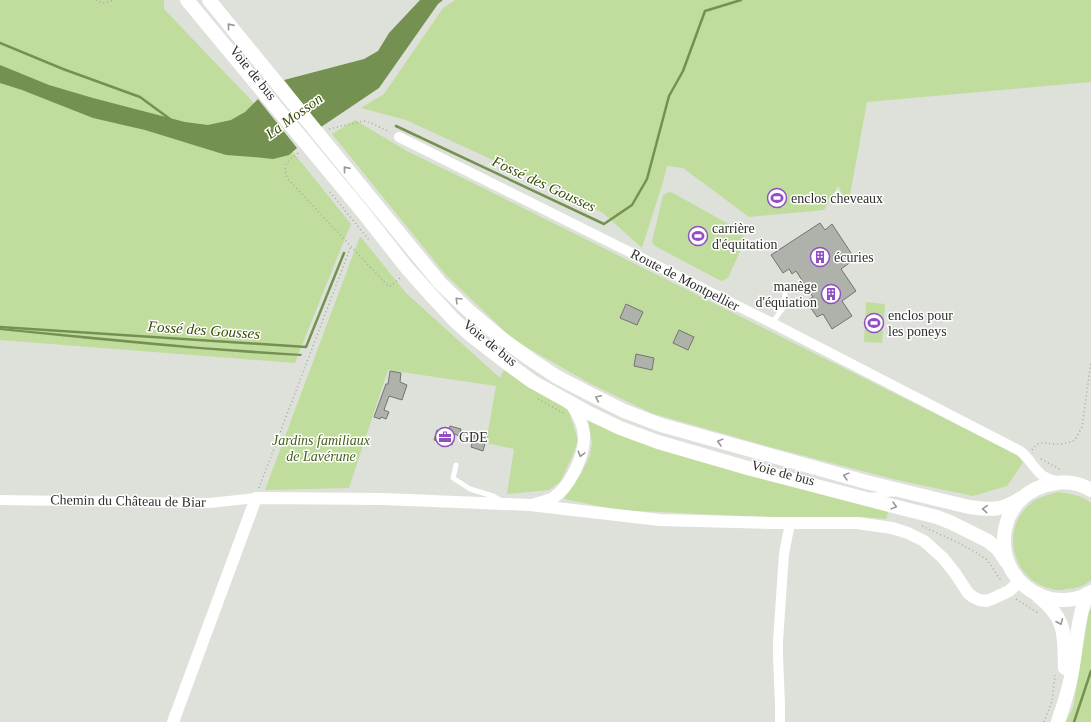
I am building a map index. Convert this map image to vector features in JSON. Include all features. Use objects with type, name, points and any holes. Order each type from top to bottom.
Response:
[{"type":"main road","points":[[188,0],[265,84],[317,145],[368,196],[440,283],[468,310],[501,338],[557,377],[624,411],[661,425],[858,480],[969,507],[997,509],[1009,506],[1038,487],[1049,484],[1060,476],[1069,482],[1091,490]]},
{"type":"main road","points":[[209,0],[265,84]]},
{"type":"main road","points":[[317,145],[362,211],[418,281],[455,321],[473,337],[533,382],[571,404],[620,428],[658,442],[937,517],[952,523],[988,541],[998,549],[1012,572],[1014,586],[1035,594],[1061,600],[1074,599],[1089,593]]},
{"type":"main road","points":[[1006,561],[1003,548],[1007,521],[1013,509],[1025,495]]},
{"type":"main road","points":[[1058,722],[1069,686],[1078,624],[1083,606],[1089,593]]},
{"type":"main road","points":[[1035,594],[1049,605],[1057,615],[1062,625],[1064,636],[1065,677],[1063,706]]},
{"type":"street","name":"Route de Montpellier","points":[[399,137],[772,323],[1028,456],[1036,470],[1049,479],[1060,476]]},
{"type":"street","points":[[530,505],[544,502],[561,491],[573,475],[581,456],[584,438],[583,427],[571,404]]},
{"type":"street","points":[[1025,495],[1034,484],[1035,478],[1034,470],[1028,456]]},
{"type":"street","points":[[173,722],[256,498],[384,498],[530,505],[660,520],[857,523],[892,528],[908,533],[924,541],[943,558],[955,572],[968,593],[979,600],[986,601],[992,599],[1014,586]]},
{"type":"street","name":"Chemin du Château de Biar","points":[[0,500],[210,503],[256,498]]},
{"type":"street","points":[[552,498],[565,509]]},
{"type":"street","points":[[780,722],[778,641],[784,554],[790,523]]},
{"type":"lane","name":"Voie de bus","points":[[193,0],[265,84]]},
{"type":"lane","points":[[772,323],[783,308],[785,293]]},
{"type":"lane","points":[[456,466],[453,478],[470,489],[493,496],[506,504]]},
{"type":"path","points":[[96,0],[103,3],[115,0]]},
{"type":"path","points":[[399,137],[367,122],[339,126],[317,145],[287,163],[285,172],[287,178],[388,286],[391,286],[400,278]]},
{"type":"path","points":[[256,498],[351,247]]},
{"type":"path","points":[[1060,476],[1028,456],[1034,446],[1042,442],[1056,445],[1065,444],[1075,440],[1082,427],[1091,362]]},
{"type":"path","points":[[1014,586],[1019,601],[1041,614]]},
{"type":"path","points":[[1044,722],[1052,701],[1055,674]]},
{"type":"green space","points":[[0,0],[164,0],[164,9],[251,100],[351,224],[295,363],[0,340]]},
{"type":"green space","points":[[455,0],[1091,0],[1091,82],[867,102],[848,206],[838,186],[824,210],[749,217],[683,168],[667,166],[642,248],[603,213],[551,187],[406,120],[361,108],[384,94],[443,8]]},
{"type":"green space","points":[[355,120],[407,151],[1018,455],[1023,463],[1007,486],[973,496],[897,480],[770,447],[651,413],[589,383],[514,340],[446,275],[332,134]]},
{"type":"green space","name":"carrière d'équitation","points":[[669,192],[741,231],[745,240],[728,278],[721,281],[655,246],[652,242],[663,195]]},
{"type":"green space","name":"Jardins familiaux de Lavérune","points":[[360,236],[406,293],[500,378],[505,367],[569,411],[578,441],[560,482],[549,490],[507,494],[514,449],[486,443],[496,386],[388,370],[349,488],[265,490]]},
{"type":"green space","name":"enclos pour les poneys","points":[[866,302],[885,304],[882,343],[864,342]]},
{"type":"green space","points":[[588,421],[638,442],[889,509],[886,519],[864,517],[786,518],[618,510],[564,499],[571,486],[581,474],[590,455],[592,443]]},
{"type":"green space","points":[[1058,492],[1080,497],[1091,503],[1091,580],[1076,588],[1062,590],[1048,588],[1035,582],[1026,574],[1018,563],[1014,551],[1013,538],[1015,526],[1021,514],[1030,504],[1047,495]]},
{"type":"green space","points":[[1091,609],[1091,722],[1066,722],[1073,707],[1089,611]]},
{"type":"shaded area","points":[[420,0],[443,0],[438,4],[379,88],[321,127],[284,80],[364,59],[378,51],[389,33]]},
{"type":"shaded area","points":[[0,65],[49,85],[185,122],[208,125],[231,120],[245,112],[258,99],[297,148],[289,155],[273,159],[226,155],[145,130],[93,118],[0,83]]},
{"type":"shaded area","points":[[0,328],[201,347],[302,354],[301,356],[263,354],[188,348],[0,330]]},
{"type":"building","points":[[820,223],[825,230],[832,224],[855,259],[841,269],[856,291],[842,301],[852,316],[832,329],[823,314],[817,317],[806,301],[813,297],[796,271],[792,274],[789,269],[783,273],[771,255]]},
{"type":"building","points":[[626,304],[643,312],[637,325],[620,318]]},
{"type":"building","points":[[679,330],[694,337],[688,350],[673,343]]},
{"type":"building","points":[[636,354],[654,358],[652,370],[634,366]]},
{"type":"building","points":[[390,371],[401,373],[400,382],[407,385],[402,400],[389,396],[384,410],[389,412],[386,419],[381,417],[380,419],[374,417],[386,384],[388,384]]},
{"type":"building","points":[[450,426],[461,429],[459,436],[455,434],[452,445],[434,440],[437,430],[448,433]]},
{"type":"building","points":[[475,433],[487,436],[483,451],[471,447]]},
{"type":"waterway","name":"Fossé des Gousses","points":[[396,126],[604,224],[632,205],[647,179],[669,96],[683,71],[705,11],[741,0]]},
{"type":"waterway","name":"La Mosson","points":[[0,43],[63,69],[140,97],[170,119]]},
{"type":"waterway","name":"Fossé des Gousses","points":[[0,327],[306,347],[344,253]]},
{"type":"waterway","points":[[1074,722],[1091,671]]},
{"type":"place","name":"enclos cheveaux","points":[[777,198]]},
{"type":"place","name":"carrière d'équitation","points":[[698,236]]},
{"type":"place","name":"écuries","points":[[820,257]]},
{"type":"place","name":"manège d'équiation","points":[[831,294]]},
{"type":"place","name":"enclos pour les poneys","points":[[874,323]]},
{"type":"place","name":"GDE","points":[[445,437]]}]
